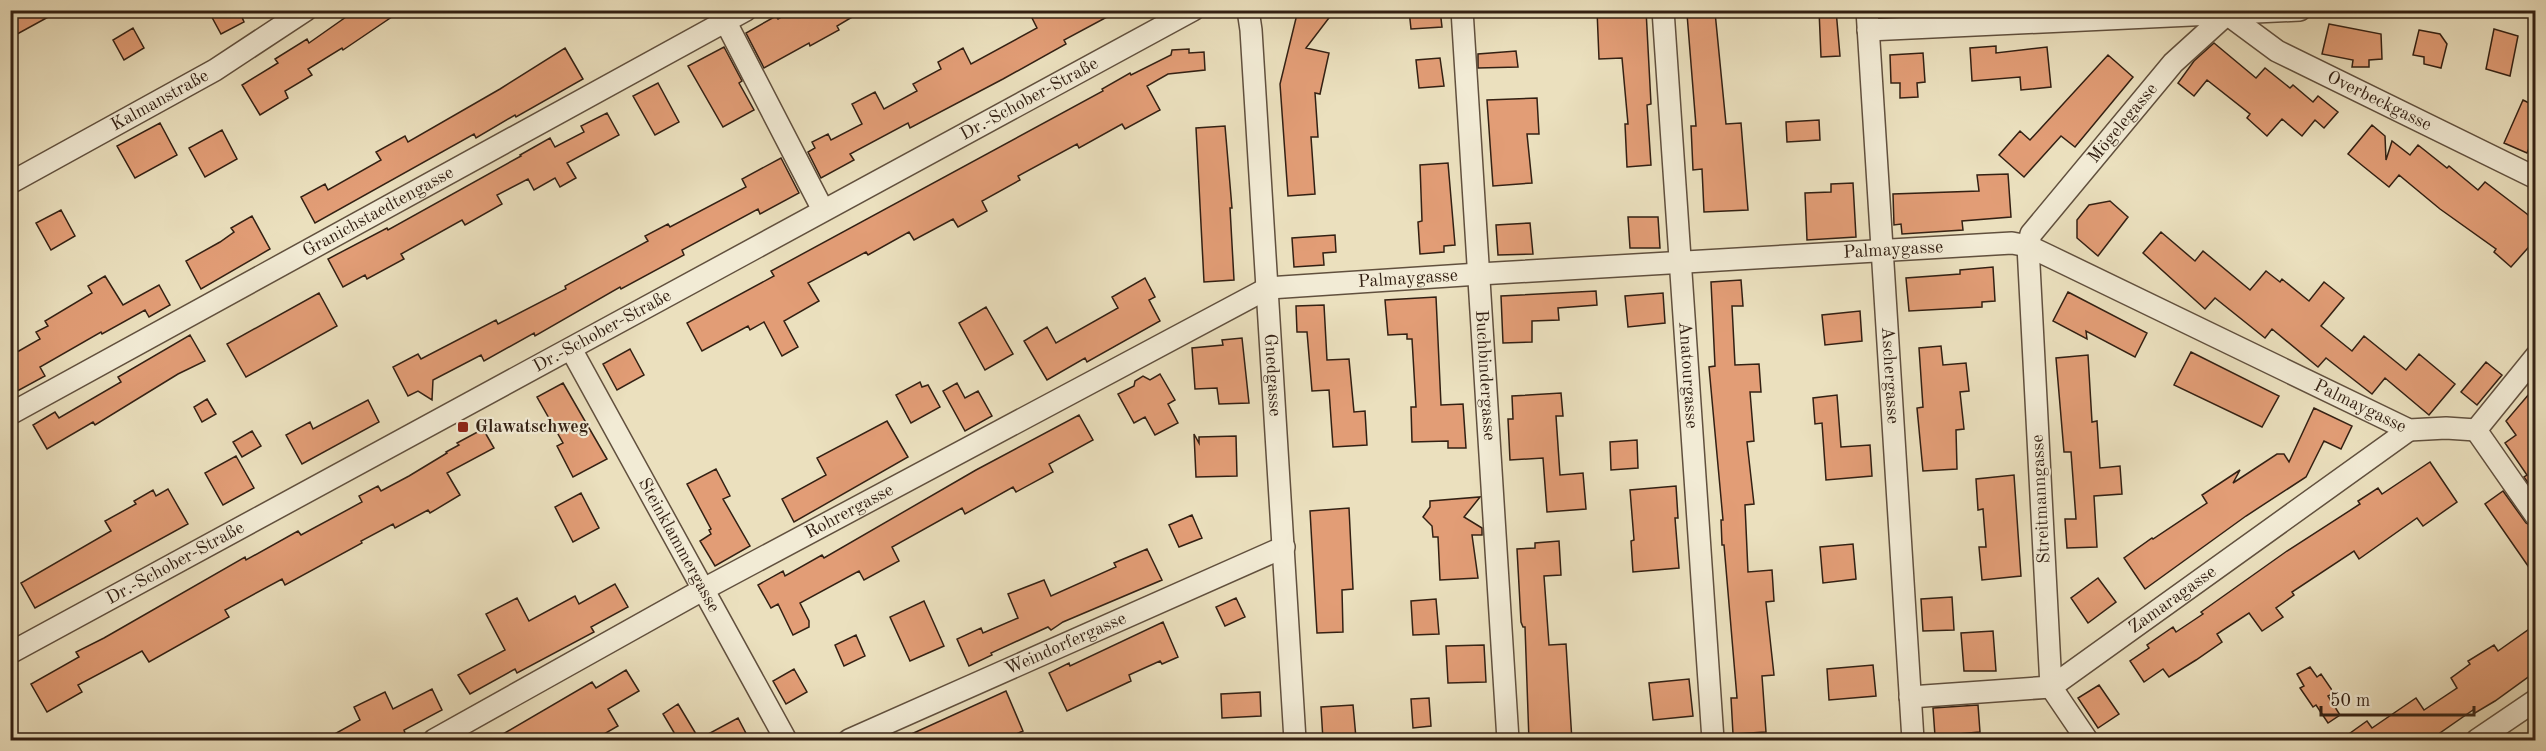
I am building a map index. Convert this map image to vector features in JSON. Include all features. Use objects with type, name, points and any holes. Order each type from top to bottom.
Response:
[{"type":"street","name":"Kalmanstraße","points":[[10,183],[215,70],[306,10]]},
{"type":"street","name":"Granichstaedtengasse","points":[[10,414],[723,16],[746,10]]},
{"type":"street","name":"Dr.-Schober-Straße","points":[[10,653],[1193,10]]},
{"type":"street","name":"Gnedgasse","points":[[1248,10],[1268,288],[1295,741]]},
{"type":"street","name":"Buchbindergasse","points":[[1462,10],[1508,741]]},
{"type":"street","name":"Anatourgasse","points":[[1663,10],[1713,741]]},
{"type":"street","points":[[1867,20],[2300,10]]},
{"type":"street","name":"Overbeckgasse","points":[[2227,12],[2277,51],[2535,178]]},
{"type":"street","name":"Mögelegasse","points":[[2028,246],[2031,234],[2173,63],[2227,12]]},
{"type":"street","points":[[723,16],[823,210]]},
{"type":"street","name":"Aschergasse","points":[[1867,20],[1913,741]]},
{"type":"street","name":"Palmaygasse","points":[[1268,288],[2012,243],[2028,246],[2409,430],[2446,428],[2476,430]]},
{"type":"street","name":"Streitmanngasse","points":[[2028,246],[2051,687]]},
{"type":"street","name":"Rohrergasse","points":[[435,741],[704,589],[1268,288]]},
{"type":"street","name":"Steinklammergasse","points":[[571,349],[786,741]]},
{"type":"street","points":[[2535,356],[2476,430],[2535,516]]},
{"type":"street","name":"Zamaragasse","points":[[2051,687],[2409,430]]},
{"type":"street","name":"Weindorfergasse","points":[[849,741],[1284,547]]},
{"type":"street","points":[[1910,697],[2051,687],[2087,741]]},
{"type":"street","points":[[2477,741],[2535,700]]},
{"type":"building","points":[[19,10],[61,10],[10,38],[10,15]]},
{"type":"building","points":[[208,10],[239,10],[244,22],[221,34]]},
{"type":"building","points":[[356,10],[402,10],[343,50],[342,48],[308,69],[312,75],[285,91],[288,98],[260,115],[242,85],[278,63],[275,59],[307,39],[309,43]]},
{"type":"building","points":[[794,10],[864,10],[837,26],[839,30],[810,46],[809,43],[764,68],[746,33],[776,16],[778,19]]},
{"type":"building","points":[[1028,10],[1120,10],[1064,40],[1066,44],[1003,79],[910,128],[908,123],[850,154],[854,160],[821,178],[808,152],[815,148],[812,142],[828,134],[831,140],[862,124],[852,104],[875,92],[884,109],[917,91],[913,84],[941,69],[938,62],[963,48],[971,64],[1037,28]]},
{"type":"building","points":[[1298,10],[1335,10],[1306,48],[1329,53],[1320,94],[1315,93],[1318,137],[1311,137],[1315,194],[1288,196],[1280,84]]},
{"type":"building","points":[[1409,10],[1440,10],[1442,27],[1411,29]]},
{"type":"building","points":[[1597,10],[1646,10],[1651,104],[1647,105],[1651,165],[1627,167],[1625,124],[1628,124],[1622,58],[1599,59]]},
{"type":"building","points":[[1819,10],[1836,10],[1840,56],[1821,57]]},
{"type":"building","points":[[1715,12],[1726,124],[1741,123],[1748,210],[1704,212],[1702,169],[1693,170],[1691,126],[1696,126],[1687,14]]},
{"type":"building","points":[[2329,24],[2381,34],[2382,59],[2369,60],[2369,67],[2352,67],[2353,60],[2322,54]]},
{"type":"building","points":[[133,28],[144,48],[124,60],[113,40]]},
{"type":"building","points":[[2494,29],[2518,36],[2510,76],[2486,69]]},
{"type":"building","points":[[2419,30],[2440,34],[2447,44],[2441,68],[2424,64],[2424,57],[2413,55]]},
{"type":"building","points":[[2214,43],[2256,78],[2265,68],[2290,88],[2293,85],[2313,102],[2318,96],[2338,112],[2324,128],[2315,120],[2302,136],[2282,119],[2267,136],[2247,118],[2250,114],[2207,80],[2194,96],[2178,83],[2194,61]]},
{"type":"building","points":[[1996,46],[1996,53],[2047,47],[2051,87],[2021,90],[2020,77],[1972,81],[1970,48]]},
{"type":"building","points":[[724,47],[742,81],[739,83],[754,110],[723,127],[688,66]]},
{"type":"building","points":[[565,48],[583,79],[476,138],[474,134],[315,223],[301,197],[325,184],[328,190],[381,160],[376,152],[405,136],[408,142]]},
{"type":"building","points":[[1189,49],[1189,53],[1204,52],[1205,70],[1168,74],[1147,86],[1160,110],[1125,129],[1122,124],[1079,148],[1077,144],[1018,176],[1020,180],[982,201],[987,211],[958,227],[953,219],[914,240],[909,232],[868,255],[866,252],[808,283],[819,301],[784,321],[798,347],[782,356],[764,322],[750,330],[748,326],[702,351],[687,323],[774,276],[771,271],[1103,91],[1102,89],[1130,73],[1131,75],[1171,55],[1172,50]]},
{"type":"building","points":[[1516,51],[1518,67],[1478,68],[1478,54]]},
{"type":"building","points":[[1923,53],[1925,82],[1917,83],[1918,97],[1900,98],[1900,83],[1891,83],[1890,55]]},
{"type":"building","points":[[2108,55],[2133,77],[2075,147],[2061,136],[2024,177],[1999,155],[2020,131],[2030,140]]},
{"type":"building","points":[[1440,58],[1444,86],[1419,88],[1416,60]]},
{"type":"building","points":[[658,83],[679,122],[655,135],[633,96]]},
{"type":"building","points":[[1537,98],[1539,134],[1527,134],[1532,183],[1493,186],[1487,100]]},
{"type":"building","points":[[2523,100],[2535,106],[2535,134],[2527,153],[2504,143]]},
{"type":"building","points":[[607,113],[619,135],[567,163],[576,178],[560,187],[555,178],[534,190],[528,179],[497,195],[502,204],[465,225],[462,220],[401,254],[404,259],[367,279],[365,275],[343,287],[328,259],[387,228],[388,230],[550,138],[555,147],[584,132],[581,126]]},
{"type":"building","points":[[1819,120],[1820,140],[1787,142],[1786,122]]},
{"type":"building","points":[[160,123],[177,155],[135,178],[117,146]]},
{"type":"building","points":[[2372,125],[2385,136],[2386,160],[2392,141],[2410,155],[2418,145],[2447,168],[2449,166],[2478,190],[2485,182],[2527,214],[2535,222],[2535,240],[2511,267],[2494,252],[2496,249],[2440,209],[2399,175],[2389,187],[2348,154]]},
{"type":"building","points":[[1225,126],[1232,208],[1230,208],[1234,280],[1204,282],[1196,128]]},
{"type":"building","points":[[222,130],[237,159],[205,177],[189,148]]},
{"type":"building","points":[[781,158],[799,193],[760,214],[758,209],[682,250],[684,255],[621,289],[620,287],[535,336],[534,333],[484,361],[481,355],[433,380],[432,400],[418,391],[408,396],[393,367],[418,354],[421,359],[496,320],[498,324],[566,289],[565,286],[648,241],[645,236],[668,224],[670,227],[746,187],[742,179]]},
{"type":"building","points":[[1448,163],[1455,245],[1444,246],[1444,252],[1420,254],[1418,222],[1422,221],[1420,165]]},
{"type":"building","points":[[2008,174],[2011,217],[1962,221],[1963,230],[1902,234],[1901,224],[1894,225],[1893,194],[1979,191],[1977,175]]},
{"type":"building","points":[[1853,183],[1856,237],[1807,240],[1805,193],[1831,192],[1831,184]]},
{"type":"building","points":[[2110,201],[2128,217],[2098,256],[2077,238],[2077,220],[2089,205]]},
{"type":"building","points":[[61,210],[75,236],[51,250],[36,223]]},
{"type":"building","points":[[252,216],[270,249],[201,289],[186,261],[220,242],[234,232],[231,228]]},
{"type":"building","points":[[1628,217],[1658,217],[1660,248],[1630,248]]},
{"type":"building","points":[[1530,223],[1533,254],[1498,255],[1496,225]]},
{"type":"building","points":[[2161,232],[2195,261],[2203,251],[2250,290],[2266,271],[2280,282],[2282,279],[2309,301],[2324,282],[2344,298],[2321,326],[2352,351],[2364,336],[2406,370],[2419,354],[2455,384],[2429,415],[2385,378],[2372,394],[2326,358],[2318,367],[2272,329],[2265,338],[2215,298],[2205,309],[2143,253]]},
{"type":"building","points":[[1335,235],[1336,252],[1323,253],[1324,265],[1294,267],[1292,238]]},
{"type":"building","points":[[1993,267],[1995,301],[1982,302],[1982,307],[1909,311],[1906,278],[1960,274],[1960,270]]},
{"type":"building","points":[[105,276],[123,305],[159,285],[170,305],[149,317],[145,310],[102,334],[101,332],[40,367],[45,376],[10,395],[10,356],[40,339],[36,332],[48,326],[45,321],[92,293],[88,286]]},
{"type":"building","points":[[1145,278],[1155,297],[1149,300],[1160,321],[1087,362],[1085,358],[1047,380],[1024,341],[1047,327],[1056,343],[1118,308],[1112,297]]},
{"type":"building","points":[[1741,280],[1743,306],[1732,306],[1735,365],[1759,364],[1761,392],[1750,392],[1754,441],[1747,442],[1754,504],[1745,505],[1748,572],[1772,570],[1774,601],[1766,602],[1774,675],[1762,676],[1766,732],[1733,734],[1731,698],[1737,698],[1724,545],[1722,545],[1721,520],[1723,520],[1709,367],[1715,366],[1711,282]]},
{"type":"building","points":[[1596,291],[1597,305],[1558,308],[1559,320],[1532,321],[1532,342],[1503,343],[1501,296]]},
{"type":"building","points":[[2068,292],[2147,333],[2135,357],[2086,331],[2087,339],[2053,321]]},
{"type":"building","points":[[319,293],[337,326],[246,377],[227,344]]},
{"type":"building","points":[[1663,293],[1665,323],[1628,327],[1625,296]]},
{"type":"building","points":[[1436,297],[1441,405],[1463,404],[1466,448],[1448,448],[1448,441],[1412,442],[1411,407],[1416,407],[1412,339],[1407,339],[1407,334],[1388,335],[1385,300]]},
{"type":"building","points":[[1324,305],[1327,360],[1349,359],[1354,412],[1365,411],[1367,445],[1333,447],[1329,390],[1312,391],[1307,332],[1297,332],[1296,306]]},
{"type":"building","points":[[986,307],[1013,354],[985,370],[959,323]]},
{"type":"building","points":[[1860,311],[1862,341],[1825,345],[1822,315]]},
{"type":"building","points":[[190,335],[205,361],[178,374],[95,425],[93,422],[47,449],[33,425],[55,412],[59,418],[121,382],[118,377]]},
{"type":"building","points":[[1242,338],[1249,403],[1219,404],[1217,388],[1195,389],[1192,348],[1223,345],[1222,340]]},
{"type":"building","points":[[1941,346],[1943,365],[1966,363],[1969,391],[1960,392],[1964,429],[1956,430],[1957,469],[1923,471],[1917,408],[1923,407],[1919,348]]},
{"type":"building","points":[[630,349],[644,375],[617,390],[603,364]]},
{"type":"building","points":[[2191,352],[2279,396],[2262,427],[2174,385]]},
{"type":"building","points":[[2088,355],[2092,422],[2097,421],[2100,468],[2120,466],[2122,494],[2094,496],[2097,547],[2067,548],[2065,519],[2076,519],[2071,452],[2064,452],[2056,358]]},
{"type":"building","points":[[2486,362],[2502,375],[2477,405],[2461,392]]},
{"type":"building","points":[[1160,374],[1175,400],[1168,404],[1178,423],[1155,435],[1145,417],[1134,423],[1118,394],[1134,386],[1135,381],[1143,376],[1150,380]]},
{"type":"building","points":[[920,382],[922,387],[928,385],[940,407],[911,423],[896,395]]},
{"type":"building","points":[[563,383],[607,459],[573,477],[557,446],[563,443],[537,397]]},
{"type":"building","points":[[957,383],[965,398],[978,391],[992,416],[965,431],[943,391]]},
{"type":"building","points":[[2535,387],[2535,493],[2524,477],[2527,475],[2505,443],[2516,435],[2506,421]]},
{"type":"building","points":[[1561,393],[1563,416],[1556,416],[1560,475],[1583,473],[1586,509],[1547,512],[1543,458],[1510,460],[1508,419],[1513,419],[1512,396]]},
{"type":"building","points":[[1837,395],[1841,447],[1870,445],[1872,476],[1826,480],[1822,423],[1815,424],[1813,398]]},
{"type":"building","points":[[207,399],[216,414],[202,422],[194,407]]},
{"type":"building","points":[[368,400],[379,422],[302,464],[286,435],[310,422],[313,429]]},
{"type":"building","points":[[2314,408],[2352,426],[2341,449],[2324,441],[2306,477],[2246,516],[2145,589],[2124,558],[2207,503],[2202,495],[2240,470],[2233,483],[2277,454],[2284,454],[2289,462]]},
{"type":"building","points":[[1079,415],[1093,440],[1049,464],[1053,472],[1016,492],[1013,487],[965,514],[962,508],[892,547],[899,561],[864,580],[859,571],[800,603],[809,621],[809,627],[793,635],[778,604],[771,608],[758,585],[783,571],[785,576],[822,555],[824,558],[976,470]]},
{"type":"building","points":[[887,421],[908,457],[794,522],[782,499],[826,475],[817,458]]},
{"type":"building","points":[[483,429],[494,448],[447,473],[460,495],[430,513],[428,510],[395,528],[393,524],[285,585],[282,579],[225,610],[229,617],[149,662],[142,651],[78,685],[82,692],[47,712],[31,684],[79,657],[76,652],[245,557],[246,560],[298,531],[301,535],[362,502],[359,496],[378,486],[381,491],[409,476],[459,445],[457,443]]},
{"type":"building","points":[[252,431],[261,446],[242,457],[233,442]]},
{"type":"building","points":[[1194,434],[1199,443],[1199,437],[1236,436],[1237,476],[1196,477]]},
{"type":"building","points":[[1637,440],[1638,468],[1611,470],[1610,442]]},
{"type":"building","points":[[236,456],[254,488],[223,505],[205,473]]},
{"type":"building","points":[[2430,462],[2457,502],[2423,526],[2417,518],[2359,559],[2354,551],[2292,592],[2294,595],[2276,608],[2283,617],[2262,631],[2249,613],[2217,634],[2222,642],[2196,660],[2169,677],[2163,669],[2144,682],[2130,661],[2149,648],[2147,645],[2173,627],[2176,632],[2203,614],[2201,612],[2287,551],[2360,504],[2358,501],[2378,488],[2382,494]]},
{"type":"building","points":[[716,469],[730,496],[723,499],[750,546],[715,566],[700,541],[711,534],[709,530],[711,529],[687,484]]},
{"type":"building","points":[[2014,475],[2021,576],[1982,580],[1979,547],[1986,547],[1983,509],[1978,510],[1976,479]]},
{"type":"building","points":[[1676,486],[1678,518],[1675,518],[1679,568],[1633,572],[1631,541],[1634,540],[1630,490]]},
{"type":"building","points":[[168,489],[188,524],[35,608],[21,583],[111,531],[105,521],[136,504],[134,501],[153,490],[156,496]]},
{"type":"building","points":[[2503,491],[2526,523],[2535,528],[2535,576],[2485,504]]},
{"type":"building","points":[[581,493],[599,528],[573,542],[555,507]]},
{"type":"building","points":[[1480,497],[1464,517],[1482,528],[1482,535],[1472,535],[1478,578],[1440,580],[1438,537],[1433,537],[1432,526],[1423,517],[1430,507],[1430,501]]},
{"type":"building","points":[[1349,508],[1353,589],[1342,590],[1343,632],[1317,633],[1310,511]]},
{"type":"building","points":[[1192,515],[1202,538],[1179,547],[1169,525]]},
{"type":"building","points":[[1559,541],[1561,575],[1544,576],[1549,645],[1566,644],[1572,741],[1529,741],[1525,627],[1521,622],[1517,549],[1535,548],[1535,543]]},
{"type":"building","points":[[1853,544],[1856,579],[1823,583],[1820,547]]},
{"type":"building","points":[[1147,549],[1162,580],[1063,622],[1051,630],[1048,627],[991,653],[992,655],[969,666],[957,639],[981,628],[983,633],[1018,618],[1008,594],[1044,580],[1051,596],[1116,567],[1114,563]]},
{"type":"building","points":[[2098,578],[2116,602],[2088,623],[2071,598]]},
{"type":"building","points":[[615,584],[628,607],[591,627],[594,632],[517,673],[515,669],[470,694],[458,675],[505,650],[486,614],[517,598],[529,621],[575,596],[579,604]]},
{"type":"building","points":[[1952,597],[1954,630],[1923,631],[1921,599]]},
{"type":"building","points":[[1236,598],[1245,617],[1225,626],[1216,607]]},
{"type":"building","points":[[1436,599],[1439,634],[1413,635],[1411,601]]},
{"type":"building","points":[[924,601],[944,646],[910,661],[890,617]]},
{"type":"building","points":[[1163,622],[1178,657],[1162,664],[1160,661],[1129,675],[1131,681],[1067,711],[1049,673],[1069,663],[1070,666]]},
{"type":"building","points":[[2535,625],[2535,672],[2495,701],[2475,713],[2473,710],[2440,733],[2445,741],[2339,741],[2367,721],[2372,728],[2416,698],[2424,710],[2457,688],[2451,678],[2470,664],[2468,661],[2494,645],[2498,651]]},
{"type":"building","points":[[1993,631],[1996,671],[1964,671],[1961,633]]},
{"type":"building","points":[[856,635],[865,656],[844,666],[835,645]]},
{"type":"building","points":[[1484,645],[1486,682],[1448,683],[1446,646]]},
{"type":"building","points":[[1873,665],[1876,696],[1829,700],[1827,669]]},
{"type":"building","points":[[2310,667],[2317,677],[2321,674],[2334,693],[2328,696],[2340,715],[2328,723],[2316,705],[2313,707],[2300,688],[2304,686],[2297,674]]},
{"type":"building","points":[[794,669],[807,692],[786,704],[773,681]]},
{"type":"building","points":[[626,670],[639,691],[608,709],[618,726],[592,741],[491,741],[592,682],[596,688]]},
{"type":"building","points":[[1689,679],[1693,716],[1653,720],[1649,683]]},
{"type":"building","points":[[2099,685],[2119,714],[2098,728],[2078,698]]},
{"type":"building","points":[[432,689],[442,710],[404,730],[406,736],[398,741],[322,741],[360,720],[354,707],[385,692],[393,709]]},
{"type":"building","points":[[1006,691],[1023,731],[1001,741],[896,741]]},
{"type":"building","points":[[1260,692],[1261,716],[1222,718],[1221,694]]},
{"type":"building","points":[[1429,698],[1431,726],[1413,728],[1411,699]]},
{"type":"building","points":[[678,704],[699,739],[738,718],[750,741],[679,741],[663,714]]},
{"type":"building","points":[[1353,705],[1356,738],[1323,740],[1321,707]]},
{"type":"building","points":[[1978,705],[1980,732],[1935,736],[1933,708]]},
{"type":"place","name":"Glawatschweg","points":[[463,427]]}]
